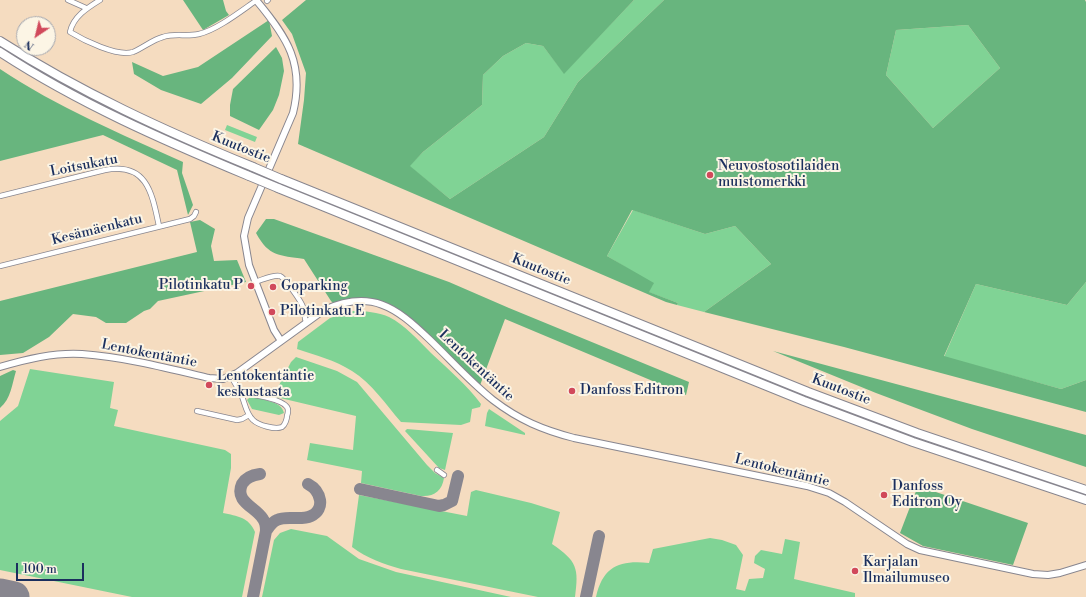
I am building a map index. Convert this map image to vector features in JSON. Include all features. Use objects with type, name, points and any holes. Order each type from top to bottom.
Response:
[{"type":"highway","points":[[0,36],[87,92]]},
{"type":"highway","name":"Kuutostie","points":[[0,41],[47,70],[147,122],[281,179],[808,392],[917,433],[1086,490]]},
{"type":"highway","name":"Kuutostie","points":[[0,52],[81,100],[146,132],[278,188],[811,403],[913,442],[1027,482],[1086,500]]},
{"type":"highway","points":[[0,56],[38,79],[81,100]]},
{"type":"street","points":[[68,0],[86,8]]},
{"type":"street","points":[[100,0],[86,8],[77,17],[71,26],[70,32],[113,51],[123,53],[132,52],[163,37],[172,35],[187,36],[207,32],[256,0],[277,25],[285,38],[293,59],[297,84],[296,99],[293,113],[248,218],[244,236],[249,265],[274,330],[281,341]]},
{"type":"street","name":"Loitsukatu","points":[[0,196],[105,170],[126,168],[136,173],[143,179],[150,191],[159,226]]},
{"type":"street","name":"Kesämäenkatu","points":[[0,266],[190,219],[196,212]]},
{"type":"street","points":[[255,282],[277,276],[283,278],[301,303],[304,309],[304,318],[306,322]]},
{"type":"street","name":"Lentokentäntie","points":[[0,367],[41,357],[81,354],[131,361],[209,378],[223,379],[231,376],[324,310],[335,305],[354,301],[375,302],[406,317],[478,388],[507,411],[527,422],[549,431],[574,438],[807,486],[829,493],[907,544],[920,550],[1016,571],[1040,574],[1060,574],[1086,565]]},
{"type":"street","points":[[231,376],[241,393],[249,415],[260,424],[272,427],[281,427],[286,421],[289,411],[288,407],[284,404],[268,398],[241,393]]},
{"type":"street","points":[[197,411],[237,420],[249,415]]},
{"type":"street","points":[[437,470],[444,475]]},
{"type":"green space","points":[[183,0],[223,0],[226,11],[229,15],[203,30]]},
{"type":"green space","points":[[306,0],[634,0],[564,74],[543,46],[526,43],[503,56],[483,75],[482,105],[423,152],[410,166],[450,199],[544,137],[578,82],[664,0],[1085,0],[1086,282],[1067,305],[976,284],[944,356],[1061,389],[1086,380],[1086,412],[844,347],[704,312],[771,264],[735,226],[705,234],[632,210],[607,256],[654,283],[649,292],[678,303],[677,305],[666,302],[298,144],[306,73],[292,34],[282,20]],"holes":[[[968,25],[1000,68],[933,128],[886,75],[896,30]]]},
{"type":"green space","points":[[634,0],[664,0],[578,82],[544,137],[450,199],[409,166],[423,152],[482,105],[483,75],[503,56],[526,43],[543,46],[564,73]]},
{"type":"green space","points":[[269,20],[272,36],[232,78],[201,104],[161,90],[134,74],[132,62],[163,76],[198,67]]},
{"type":"green space","points":[[968,25],[1000,68],[933,128],[886,75],[896,30]]},
{"type":"green space","points":[[276,47],[282,58],[284,71],[279,95],[273,110],[259,130],[230,116],[230,105],[233,89]]},
{"type":"green space","points":[[0,69],[67,108],[183,162],[182,173],[193,205],[188,215],[177,170],[103,135],[0,161]]},
{"type":"green space","points":[[227,125],[257,137],[255,142],[225,130]]},
{"type":"green space","points":[[633,210],[705,234],[735,226],[771,264],[704,312],[677,305],[678,303],[648,292],[653,284],[607,256]]},
{"type":"green space","points":[[266,219],[274,219],[449,282],[689,382],[686,395],[505,319],[479,388],[417,327],[375,302],[335,305],[304,259],[276,254],[265,247],[256,233]]},
{"type":"green space","points":[[200,220],[215,229],[211,246],[214,261],[237,260],[246,282],[158,301],[150,309],[144,311],[126,323],[106,323],[96,317],[73,314],[49,337],[23,353],[0,355],[0,301],[197,252],[190,222]]},
{"type":"green space","points":[[1086,282],[1086,380],[1061,389],[944,357],[976,284],[1067,305]]},
{"type":"green space","points":[[353,311],[371,312],[385,315],[395,320],[411,333],[464,384],[481,404],[480,407],[472,409],[470,422],[461,425],[401,422],[372,388],[352,371],[325,358],[297,349],[298,342],[330,318]]},
{"type":"green space","points":[[773,351],[1086,435],[1086,467],[972,429],[876,393]]},
{"type":"green space","points":[[296,357],[337,371],[357,382],[427,465],[435,473],[444,478],[439,490],[430,495],[421,496],[361,483],[362,471],[307,460],[310,443],[353,450],[356,416],[276,397],[274,395],[291,362]]},
{"type":"green space","points":[[30,369],[114,382],[110,408],[118,410],[114,426],[225,450],[231,454],[231,468],[223,513],[238,516],[246,520],[255,532],[242,597],[132,597],[0,570],[0,421],[18,406]]},
{"type":"green space","points":[[13,370],[16,371],[11,391],[7,400],[0,408],[0,376]]},
{"type":"green space","points":[[253,397],[276,403],[280,406],[284,413],[279,415],[252,409],[247,400]]},
{"type":"green space","points":[[489,409],[525,433],[525,435],[485,426]]},
{"type":"green space","points":[[407,429],[453,433],[445,470],[439,468],[405,431]]},
{"type":"green space","points":[[918,486],[1028,523],[1013,565],[923,546],[900,533]]},
{"type":"green space","points":[[476,490],[531,503],[560,512],[552,544],[567,555],[574,566],[577,579],[575,597],[538,597],[401,569],[375,560],[352,547],[359,495],[467,516],[471,492]]},
{"type":"green space","points":[[291,529],[327,536],[359,559],[396,572],[511,597],[262,597],[274,540],[280,533]]},
{"type":"green space","points":[[710,538],[736,545],[743,555],[736,589],[745,591],[749,579],[763,578],[765,569],[754,563],[755,556],[761,550],[782,554],[785,539],[800,542],[794,579],[855,593],[855,597],[596,597],[603,578],[614,567],[629,563],[649,563],[653,549]]},
{"type":"taxiway","points":[[253,597],[266,526],[260,515],[243,500],[240,490],[242,484],[247,478],[260,474]]},
{"type":"taxiway","points":[[360,489],[439,506],[452,501],[458,476]]},
{"type":"taxiway","points":[[266,531],[272,523],[277,520],[285,518],[302,518],[316,513],[320,505],[319,495],[308,484]]},
{"type":"taxiway","points":[[586,597],[599,536]]},
{"type":"runway","points":[[0,594],[14,597]]},
{"type":"place","name":"Neuvostosotilaiden muistomerkki","points":[[710,175]]},
{"type":"place","name":"Pilotinkatu P","points":[[251,286]]},
{"type":"place","name":"Goparking","points":[[273,287]]},
{"type":"place","name":"Pilotinkatu E","points":[[272,312]]},
{"type":"place","name":"Lentokentäntie keskustasta","points":[[209,385]]},
{"type":"place","name":"Danfoss Editron","points":[[572,391]]},
{"type":"place","name":"Danfoss Editron Oy","points":[[884,495]]},
{"type":"place","name":"Karjalan Ilmailumuseo","points":[[855,571]]}]
